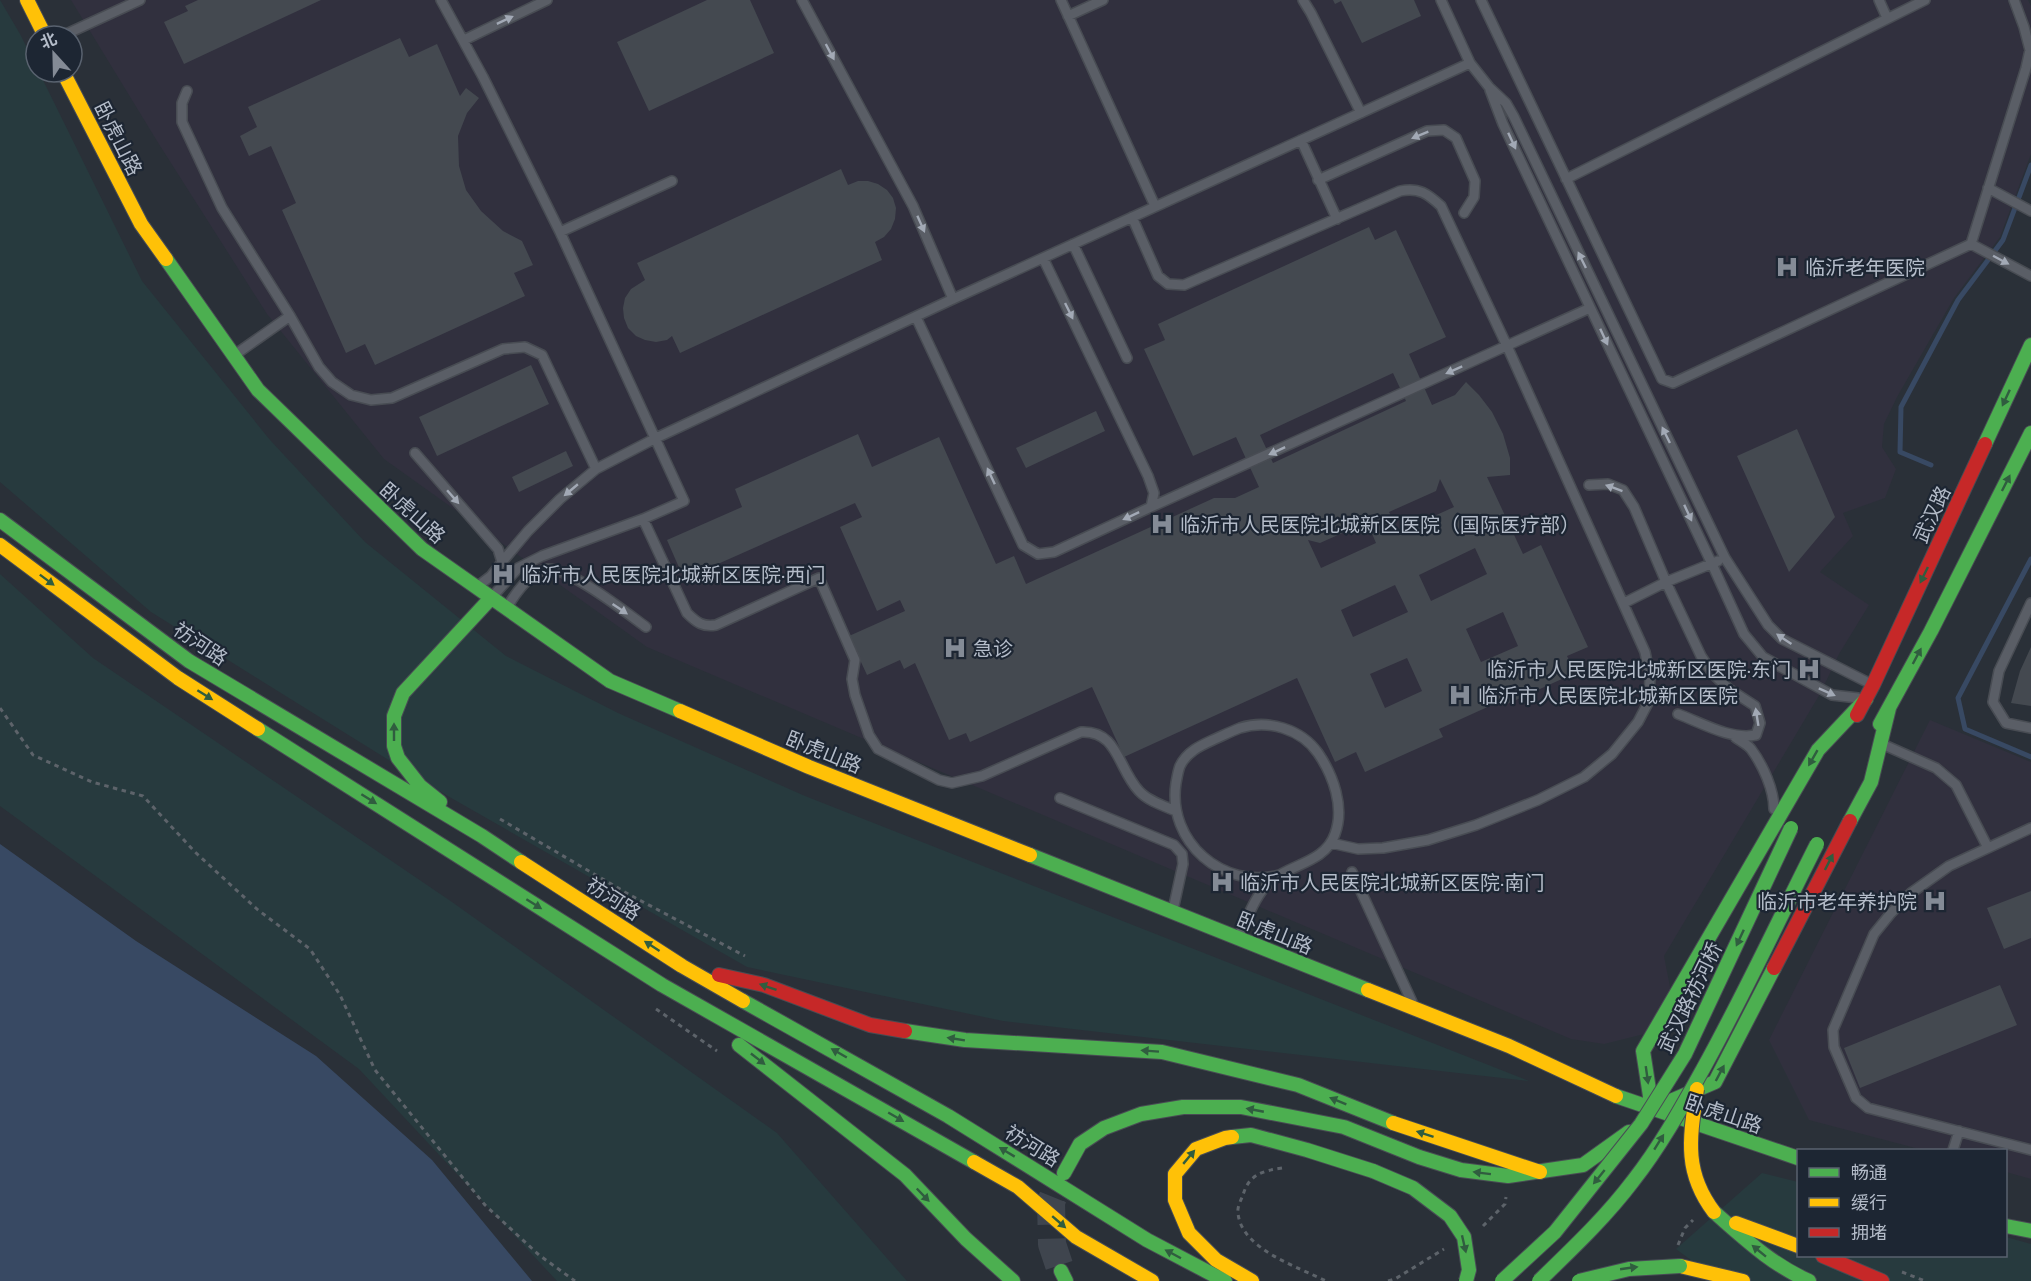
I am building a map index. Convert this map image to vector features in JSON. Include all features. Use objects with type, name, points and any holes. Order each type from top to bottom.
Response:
[{"type":"main road","points":[[27,0],[39,24]]},
{"type":"main road","name":"卧虎山路","points":[[69,84],[141,224],[258,390],[422,549],[610,681],[808,767],[1509,1046],[1613,1095],[1797,1158]]},
{"type":"main road","name":"武汉路","points":[[1866,699],[2031,345]]},
{"type":"main road","points":[[1861,760],[1931,631],[2031,433]]},
{"type":"main road","name":"祊河路","points":[[0,520],[189,661],[482,836],[682,966],[948,1116],[1147,1240],[1225,1281]]},
{"type":"main road","name":"祊河路","points":[[0,545],[178,678],[662,985],[1018,1187],[1076,1237],[1152,1281]]},
{"type":"main road","points":[[482,836],[420,786],[398,758],[394,746],[394,716],[403,693],[491,598]]},
{"type":"main road","points":[[1866,699],[1818,750],[1643,1052],[1652,1109],[1715,1082],[1871,782],[1889,708]]},
{"type":"main road","points":[[1837,749],[1866,699]]},
{"type":"main road","name":"武汉路祊河桥","points":[[1502,1281],[1555,1232],[1641,1124],[1685,1054],[1794,823]]},
{"type":"main road","points":[[1539,1281],[1616,1203],[1645,1165],[1698,1080],[1820,838]]},
{"type":"main road","points":[[682,966],[764,986],[870,1025],[965,1040],[1162,1052],[1298,1085],[1392,1123],[1540,1172]]},
{"type":"main road","points":[[662,985],[905,1175],[966,1239],[1012,1281]]},
{"type":"main road","points":[[1698,1080],[1690,1142],[1693,1179],[1707,1213],[1796,1277],[1809,1281]]},
{"type":"main road","points":[[1064,1173],[1080,1144],[1104,1128],[1141,1114],[1183,1107],[1242,1107],[1344,1127],[1419,1157],[1461,1170],[1508,1176],[1583,1165],[1641,1124]]},
{"type":"main road","points":[[1252,1281],[1216,1260],[1189,1233],[1175,1200],[1175,1174],[1196,1149],[1225,1138],[1251,1135],[1373,1171],[1413,1188],[1450,1216],[1464,1237],[1469,1270],[1466,1281]]},
{"type":"main road","points":[[1707,1213],[1797,1246]]},
{"type":"main road","points":[[2007,1226],[2031,1231]]},
{"type":"main road","points":[[1076,1237],[1111,1274]]},
{"type":"main road","points":[[1825,1257],[1882,1281]]},
{"type":"main road","points":[[1579,1281],[1611,1270],[1648,1265],[1680,1266],[1743,1281]]},
{"type":"lane","points":[[84,26],[140,0]]},
{"type":"lane","points":[[441,0],[464,40],[560,232],[684,501],[643,519],[542,556],[518,568],[491,598]]},
{"type":"lane","points":[[464,40],[547,0]]},
{"type":"lane","points":[[802,0],[913,206],[953,299]]},
{"type":"lane","points":[[1061,0],[1155,207]]},
{"type":"lane","points":[[1068,16],[1103,0]]},
{"type":"lane","points":[[1302,0],[1311,13],[1360,113]]},
{"type":"lane","points":[[1442,0],[1470,63],[1489,87],[1506,102],[1514,117],[1725,558],[1768,626],[1782,639],[1873,685]]},
{"type":"lane","points":[[1482,0],[1662,380],[1673,383],[1971,244],[2030,50],[2014,0]]},
{"type":"lane","points":[[1879,0],[1887,18]]},
{"type":"lane","points":[[1566,178],[1925,0]]},
{"type":"lane","points":[[477,588],[491,576],[528,531],[552,507],[596,469],[656,438],[916,316],[1470,63]]},
{"type":"lane","points":[[1489,87],[1503,124],[1744,634],[1763,657],[1832,695],[1866,699]]},
{"type":"lane","points":[[187,91],[182,103],[182,122],[222,208],[290,316],[319,367],[332,382],[351,395],[371,400],[392,398],[503,349],[525,347],[542,355],[596,469]]},
{"type":"lane","points":[[1318,180],[1427,131],[1444,130],[1456,138],[1475,181],[1474,197],[1464,213]]},
{"type":"lane","points":[[1301,140],[1337,219]]},
{"type":"lane","points":[[560,232],[672,181]]},
{"type":"lane","points":[[1132,217],[1158,276],[1168,284],[1184,285],[1400,191],[1413,188],[1427,194],[1441,206],[1507,345],[1645,652],[1650,677],[1649,701],[1638,722],[1612,754],[1584,777],[1538,800],[1476,825],[1428,840],[1383,848],[1358,849],[1331,843]]},
{"type":"lane","points":[[1988,188],[2031,211]]},
{"type":"lane","points":[[1073,244],[1127,358]]},
{"type":"lane","points":[[1971,244],[2031,276]]},
{"type":"lane","points":[[1043,258],[1148,476],[1154,493],[1151,507]]},
{"type":"lane","points":[[916,316],[1023,545],[1038,554],[1054,552],[1590,308]]},
{"type":"lane","points":[[234,356],[290,316]]},
{"type":"lane","points":[[415,453],[498,549],[502,562]]},
{"type":"lane","points":[[1589,485],[1608,484],[1623,490],[1634,507],[1701,656],[1713,674],[1729,689],[1755,706],[1760,723],[1756,735],[1744,737],[1678,714]]},
{"type":"lane","points":[[643,519],[687,613],[705,627],[716,625],[819,578],[855,660],[852,679],[855,695],[869,735],[878,749],[939,780],[952,783],[982,776],[1081,732],[1093,732],[1103,736],[1112,746],[1129,779],[1141,794],[1176,812]]},
{"type":"lane","points":[[1624,603],[1666,582],[1725,558]]},
{"type":"lane","points":[[506,608],[514,595],[529,579],[546,569],[567,573],[646,627]]},
{"type":"lane","points":[[2031,603],[2000,671],[1993,702],[2006,723],[2031,728]]},
{"type":"lane","points":[[1238,938],[1269,882],[1318,856],[1331,843],[1339,820],[1333,778],[1312,744],[1289,730],[1272,725],[1242,728],[1201,745],[1186,755],[1179,767],[1175,795],[1180,826],[1190,844],[1207,860],[1231,873],[1264,879],[1279,875]]},
{"type":"lane","points":[[1731,734],[1750,748],[1760,765],[1774,799],[1774,825]]},
{"type":"lane","points":[[1880,743],[1936,768],[1956,785],[1988,848]]},
{"type":"lane","points":[[1060,798],[1174,845],[1182,854],[1184,864],[1172,912]]},
{"type":"lane","points":[[2031,828],[1949,866],[1911,893],[1891,913],[1874,934],[1833,1030],[1834,1047],[1856,1098],[1868,1108],[2031,1150]]},
{"type":"lane","points":[[1352,872],[1416,1009]]},
{"type":"lane","points":[[1953,1149],[1959,1131]]},
{"type":"path","points":[[0,708],[33,755],[92,782],[143,796],[195,852],[258,910],[310,949],[340,995],[375,1070],[485,1205],[539,1255],[575,1281]]},
{"type":"path","points":[[498,818],[630,895],[746,957]]},
{"type":"path","points":[[654,1008],[721,1053]]},
{"type":"path","points":[[1291,1166],[1261,1171],[1245,1187],[1238,1212],[1245,1234],[1263,1250],[1326,1281]]},
{"type":"path","points":[[1676,1249],[1685,1228],[1707,1213]]},
{"type":"shaded area","name":"临沂市人民医院北城新区医院（国际医疗部）","points":[[71,0],[2028,0],[2031,6],[2031,154],[2000,237],[1954,298],[1884,424],[1882,447],[1896,469],[1885,498],[1843,513],[1853,536],[1820,572],[1869,605],[1839,654],[1820,694],[1664,956],[1671,992],[1644,1034],[1604,1044],[1571,1039],[647,647],[384,459],[267,314]]},
{"type":"shaded area","name":"临沂市老年养护院","points":[[1930,720],[2031,762],[2031,1179],[2007,1172],[2007,1149],[1919,1149],[1809,1120],[1769,1040]]},
{"type":"green space","points":[[0,0],[24,42],[24,84],[45,84],[142,281],[270,440],[365,542],[506,656],[618,713],[805,796],[1529,1081],[1003,1021],[747,967],[432,787],[151,612],[0,482]]},
{"type":"green space","points":[[0,574],[93,658],[452,902],[777,1133],[907,1281],[557,1281],[359,1069],[0,806]]},
{"type":"green space","points":[[1762,1173],[1797,1182],[1797,1257],[2007,1257],[2007,1237],[2031,1244],[2031,1281],[1724,1281],[1715,1278],[1676,1249]]},
{"type":"water","points":[[0,844],[136,941],[316,1056],[432,1160],[532,1281],[0,1281]]},
{"type":"building","points":[[198,0],[321,0],[184,64],[164,22],[188,11],[185,6]]},
{"type":"building","points":[[707,0],[750,0],[774,53],[649,111],[617,42]]},
{"type":"building","points":[[1333,0],[1414,0],[1421,16],[1362,43],[1341,1],[1335,4]]},
{"type":"building","points":[[400,38],[409,57],[437,44],[460,96],[466,88],[479,98],[467,113],[458,136],[459,166],[466,190],[481,211],[503,231],[522,241],[533,265],[514,273],[525,296],[375,365],[365,344],[346,353],[282,210],[296,203],[271,146],[249,156],[240,136],[257,127],[248,107]]},
{"type":"building","points":[[841,169],[848,185],[858,181],[868,181],[887,190],[893,198],[896,208],[891,229],[875,242],[882,260],[680,353],[672,336],[667,340],[656,342],[645,340],[636,336],[628,328],[623,308],[625,298],[631,289],[645,280],[637,263]]},
{"type":"building","points":[[1369,227],[1375,240],[1396,230],[1446,337],[1409,354],[1432,405],[1455,395],[1466,382],[1492,412],[1503,434],[1510,458],[1510,475],[1487,477],[1523,554],[1541,545],[1588,647],[1567,656],[1575,673],[1505,705],[1503,700],[1439,729],[1443,737],[1365,772],[1356,752],[1335,762],[1297,678],[1124,757],[1092,687],[970,742],[966,733],[949,740],[915,663],[904,669],[900,660],[867,675],[849,636],[905,611],[900,600],[877,611],[840,527],[862,517],[855,503],[684,579],[667,540],[742,507],[735,489],[858,434],[872,467],[939,437],[996,564],[1014,556],[1026,584],[1214,498],[1235,498],[1259,487],[1236,437],[1193,456],[1144,349],[1165,340],[1158,324]],"holes":[[[1393,373],[1406,401],[1273,463],[1260,435]],[[1440,479],[1454,507],[1399,532],[1389,512],[1436,491]],[[1367,522],[1376,543],[1321,568],[1308,540],[1320,543]],[[1475,548],[1487,574],[1431,601],[1419,575]],[[1395,585],[1408,612],[1353,637],[1341,610]],[[1503,612],[1518,646],[1481,662],[1466,629]],[[1407,658],[1422,691],[1385,708],[1370,674]]]},
{"type":"building","points":[[531,365],[549,404],[437,456],[419,417]]},
{"type":"building","points":[[1096,411],[1105,431],[1026,468],[1016,448]]},
{"type":"building","points":[[1797,429],[1835,517],[1789,572],[1737,456]]},
{"type":"building","points":[[566,451],[573,466],[519,492],[512,477]]},
{"type":"building","points":[[2031,647],[2031,706],[2011,703],[2020,671]]},
{"type":"building","points":[[2031,891],[2031,938],[2004,949],[1987,908]]},
{"type":"building","points":[[2000,985],[2017,1025],[1860,1088],[1844,1048]]},
{"type":"waterway","points":[[1931,465],[1900,452],[1901,407],[1958,300],[2003,240],[2031,165]]},
{"type":"waterway","points":[[2031,559],[1958,698],[1965,729],[2031,757]]},
{"type":"tunnel","points":[[1053,1197],[1051,1202],[1052,1244],[1061,1271]]},
{"type":"traffic: fast","points":[[166,259],[258,390],[422,549],[610,681],[680,711]]},
{"type":"traffic: fast","points":[[1985,444],[2031,345]]},
{"type":"traffic: fast","points":[[1880,724],[1931,631],[2031,433]]},
{"type":"traffic: fast","points":[[0,520],[189,661],[482,836],[521,862]]},
{"type":"traffic: fast","points":[[440,802],[420,786],[398,758],[394,746],[394,716],[403,693],[491,598]]},
{"type":"traffic: fast","points":[[1774,968],[1715,1082],[1652,1109],[1643,1051],[1818,750],[1866,699]]},
{"type":"traffic: fast","points":[[1850,821],[1871,782],[1889,708]]},
{"type":"traffic: fast","points":[[258,729],[662,985],[974,1162]]},
{"type":"traffic: fast","points":[[1502,1281],[1555,1232],[1641,1124],[1685,1054],[1791,828]]},
{"type":"traffic: fast","points":[[1539,1281],[1611,1208],[1661,1141],[1718,1041],[1817,844]]},
{"type":"traffic: fast","points":[[1030,855],[1368,990]]},
{"type":"traffic: fast","points":[[743,1001],[948,1116],[1147,1240],[1225,1281]]},
{"type":"traffic: fast","points":[[905,1031],[965,1040],[1162,1052],[1298,1085],[1393,1123]]},
{"type":"traffic: fast","points":[[739,1045],[905,1175],[966,1239],[1013,1281]]},
{"type":"traffic: fast","points":[[1616,1096],[1797,1158]]},
{"type":"traffic: fast","points":[[1064,1173],[1080,1144],[1104,1128],[1141,1114],[1183,1107],[1241,1107],[1344,1127],[1419,1157],[1461,1170],[1508,1176],[1583,1165],[1629,1132]]},
{"type":"traffic: fast","points":[[1232,1137],[1251,1135],[1373,1171]]},
{"type":"traffic: fast","points":[[1373,1171],[1413,1188],[1450,1216],[1464,1237],[1469,1270],[1466,1281]]},
{"type":"traffic: fast","points":[[1714,1212],[1771,1259],[1809,1281]]},
{"type":"traffic: fast","points":[[2007,1226],[2031,1231]]},
{"type":"traffic: fast","points":[[1579,1281],[1629,1269],[1680,1266]]},
{"type":"traffic: fast","points":[[1061,1271],[1066,1281]]},
{"type":"traffic: slow","points":[[27,0],[39,24]]},
{"type":"traffic: slow","points":[[69,84],[141,224],[166,259]]},
{"type":"traffic: slow","points":[[0,545],[178,678],[258,729]]},
{"type":"traffic: slow","points":[[680,711],[809,767],[1030,855]]},
{"type":"traffic: slow","points":[[521,862],[682,966],[743,1001]]},
{"type":"traffic: slow","points":[[1368,990],[1509,1046],[1616,1096]]},
{"type":"traffic: slow","points":[[1697,1089],[1691,1138],[1693,1168],[1704,1197],[1714,1212]]},
{"type":"traffic: slow","points":[[1393,1123],[1540,1172]]},
{"type":"traffic: slow","points":[[1232,1137],[1196,1149],[1175,1174],[1175,1200],[1189,1233],[1216,1260],[1252,1281]]},
{"type":"traffic: slow","points":[[974,1162],[1018,1187],[1076,1237],[1152,1281]]},
{"type":"traffic: slow","points":[[1736,1223],[1797,1246]]},
{"type":"traffic: slow","points":[[1680,1266],[1743,1281]]},
{"type":"traffic: jam","points":[[1857,715],[1985,444]]},
{"type":"traffic: jam","points":[[1774,968],[1850,821]]},
{"type":"traffic: jam","points":[[719,975],[764,985],[870,1025],[905,1031]]},
{"type":"traffic: jam","points":[[1825,1257],[1882,1281]]},
{"type":"place","name":"临沂老年医院","points":[[1787,267]]},
{"type":"place","name":"临沂市人民医院北城新区医院（国际医疗部）","points":[[1162,524]]},
{"type":"place","name":"临沂市人民医院北城新区医院·西门","points":[[503,574]]},
{"type":"place","name":"急诊","points":[[955,648]]},
{"type":"place","name":"临沂市人民医院北城新区医院·东门","points":[[1809,669]]},
{"type":"place","name":"临沂市人民医院北城新区医院","points":[[1460,695]]},
{"type":"place","name":"临沂市人民医院北城新区医院·南门","points":[[1222,882]]},
{"type":"place","name":"临沂市老年养护院","points":[[1935,901]]}]
